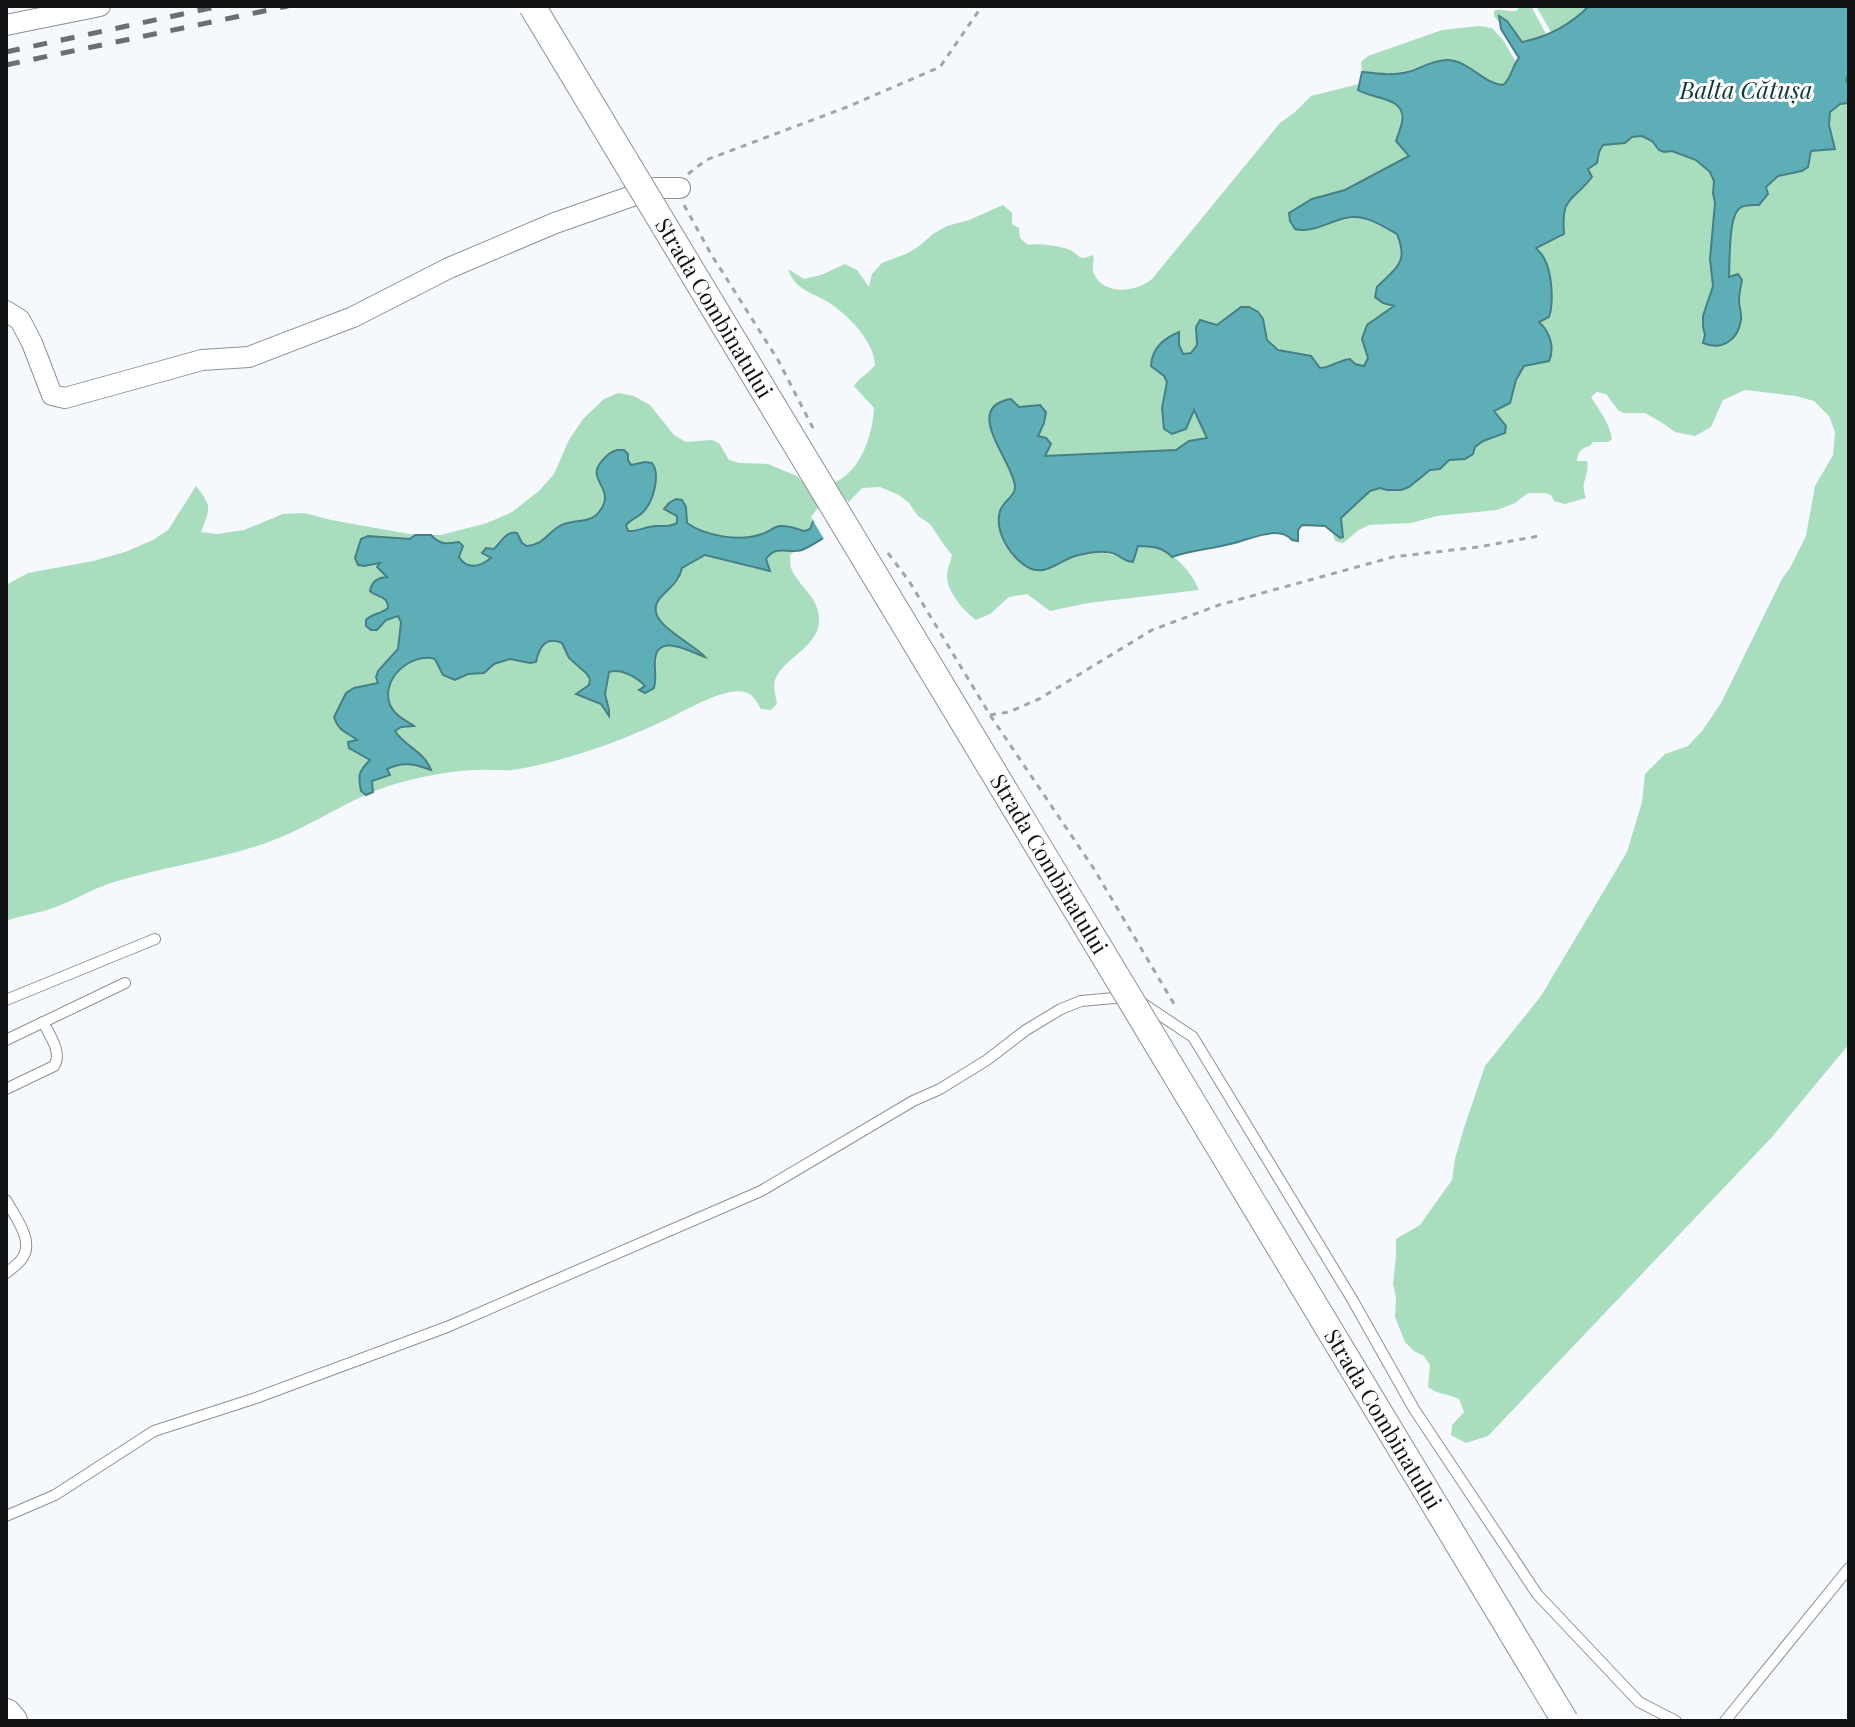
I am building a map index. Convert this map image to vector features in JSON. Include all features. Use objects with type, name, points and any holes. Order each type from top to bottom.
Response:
[{"type":"main road","points":[[6,1714],[12,1721]]},
{"type":"street","points":[[6,25],[100,6]]},
{"type":"street","name":"Strada Combinatului","points":[[532,6],[1565,1721]]},
{"type":"street","points":[[6,311],[20,320],[52,395],[65,398],[202,360],[249,357],[353,317],[449,268],[555,223],[655,188],[680,188]]},
{"type":"lane","points":[[6,1000],[155,939]]},
{"type":"lane","points":[[6,1040],[125,983]]},
{"type":"lane","points":[[6,1516],[55,1495],[154,1431],[253,1399],[447,1327],[761,1191],[913,1101],[940,1089],[1044,1019],[1081,1001],[1134,997],[1193,1037],[1345,1286],[1414,1409],[1537,1594],[1639,1702],[1676,1721]]},
{"type":"lane","points":[[6,1089],[54,1066],[57,1052],[43,1022]]},
{"type":"lane","points":[[6,1200],[26,1239],[27,1250],[6,1273]]},
{"type":"lane","points":[[1725,1721],[1849,1568]]},
{"type":"path","points":[[819,439],[778,360],[711,254],[678,194],[684,177],[706,160],[847,107],[940,67],[982,6]]},
{"type":"path","points":[[990,715],[1009,712],[1039,699],[1152,630],[1219,605],[1393,557],[1539,536]]},
{"type":"path","points":[[881,543],[909,581],[990,715],[1094,869],[1196,1042]]},
{"type":"green space","points":[[1518,6],[1531,6],[1546,34],[1522,42],[1499,17],[1499,22],[1494,16],[1494,11],[1515,11]]},
{"type":"green space","points":[[1536,6],[1589,6],[1572,21],[1551,32]]},
{"type":"green space","points":[[1479,26],[1492,28],[1516,62],[1508,82],[1503,85],[1489,82],[1462,64],[1450,60],[1388,75],[1362,72],[1361,62],[1368,56],[1442,30]]},
{"type":"green space","points":[[1359,84],[1358,90],[1362,93],[1386,98],[1398,106],[1402,118],[1396,141],[1409,156],[1345,190],[1312,199],[1289,213],[1303,231],[1334,221],[1361,217],[1397,234],[1401,247],[1399,264],[1386,278],[1395,305],[1362,339],[1368,358],[1364,366],[1341,360],[1328,368],[1319,368],[1311,356],[1284,351],[1272,344],[1263,319],[1235,313],[1216,325],[1208,321],[1196,327],[1197,345],[1191,353],[1183,354],[1178,332],[1163,340],[1156,371],[1167,382],[1162,420],[1194,409],[1208,437],[1189,441],[1176,450],[1044,456],[1037,436],[1046,412],[1040,405],[1019,407],[1012,399],[1000,403],[993,413],[991,422],[995,441],[1015,485],[1014,492],[1006,501],[1045,571],[1085,554],[1099,552],[1118,555],[1139,546],[1152,547],[1177,559],[1199,590],[1088,603],[1050,611],[1027,594],[1009,597],[990,614],[976,620],[961,606],[949,588],[947,573],[952,555],[930,524],[899,495],[880,487],[862,488],[814,544],[790,555],[794,574],[818,610],[818,629],[777,676],[774,685],[777,704],[771,710],[761,709],[748,693],[736,691],[703,701],[628,737],[563,759],[512,770],[460,771],[398,783],[266,843],[114,882],[56,907],[6,921],[6,585],[28,573],[93,561],[153,540],[168,530],[196,486],[208,504],[201,532],[217,534],[244,530],[283,514],[304,513],[415,535],[441,535],[487,523],[512,512],[539,491],[554,474],[569,440],[583,419],[604,399],[618,393],[634,396],[650,405],[674,435],[686,442],[712,440],[719,443],[729,460],[768,464],[797,476],[805,485],[831,484],[850,472],[868,441],[874,408],[854,386],[875,365],[874,356],[853,323],[831,304],[800,287],[788,269],[804,279],[845,264],[857,270],[869,287],[872,274],[882,263],[906,254],[947,226],[1003,205],[1012,213],[1012,224],[1019,228],[1020,238],[1028,245],[1061,247],[1082,258],[1093,255],[1094,274],[1105,286],[1121,290],[1138,287],[1152,279],[1280,123],[1311,96]]},
{"type":"green space","points":[[1849,103],[1849,1044],[1772,1137],[1488,1436],[1466,1443],[1451,1435],[1452,1425],[1464,1412],[1459,1399],[1428,1387],[1430,1365],[1424,1356],[1405,1342],[1395,1317],[1393,1284],[1396,1239],[1420,1225],[1452,1180],[1455,1159],[1485,1066],[1541,996],[1627,852],[1642,802],[1645,774],[1665,754],[1688,746],[1721,703],[1806,536],[1815,486],[1833,455],[1835,432],[1829,416],[1814,401],[1796,396],[1745,390],[1723,400],[1711,427],[1695,436],[1675,432],[1645,413],[1623,413],[1606,394],[1597,392],[1591,397],[1607,423],[1612,439],[1593,442],[1579,453],[1577,461],[1587,461],[1586,498],[1565,504],[1554,501],[1551,495],[1545,493],[1528,493],[1515,503],[1497,510],[1437,516],[1411,523],[1369,525],[1343,543],[1335,541],[1332,531],[1337,537],[1341,518],[1370,491],[1409,488],[1430,470],[1440,469],[1449,460],[1483,441],[1500,436],[1493,411],[1524,365],[1542,363],[1551,357],[1549,338],[1538,321],[1551,310],[1552,290],[1535,248],[1561,237],[1563,216],[1570,198],[1578,193],[1588,170],[1597,163],[1603,145],[1642,136],[1652,141],[1659,150],[1672,151],[1696,160],[1710,171],[1714,181],[1715,203],[1710,259],[1713,286],[1703,316],[1705,335],[1742,317],[1739,294],[1742,280],[1729,278],[1731,230],[1736,213],[1744,206],[1759,205],[1768,194],[1766,187],[1778,176],[1808,167],[1811,151],[1827,149],[1833,137],[1829,125],[1830,112],[1840,104]]},
{"type":"water","name":"Balta Cătușa","points":[[1589,6],[1849,6],[1849,72],[1846,81],[1849,83],[1849,103],[1840,104],[1830,112],[1829,125],[1835,149],[1811,151],[1808,167],[1778,176],[1766,187],[1768,194],[1759,205],[1742,207],[1733,220],[1729,277],[1738,274],[1742,280],[1739,300],[1741,320],[1733,338],[1717,346],[1703,343],[1703,316],[1713,286],[1710,259],[1715,203],[1714,181],[1710,172],[1696,160],[1672,151],[1659,150],[1652,141],[1642,136],[1632,137],[1625,143],[1603,145],[1597,163],[1588,169],[1592,177],[1566,206],[1564,234],[1536,248],[1547,264],[1550,279],[1549,317],[1539,322],[1546,330],[1552,351],[1549,361],[1524,366],[1516,380],[1510,403],[1494,411],[1506,426],[1505,433],[1483,441],[1465,459],[1449,460],[1440,469],[1430,470],[1409,487],[1370,491],[1341,518],[1343,537],[1340,538],[1325,526],[1302,525],[1298,530],[1298,541],[1283,534],[1269,533],[1172,557],[1156,548],[1138,546],[1133,562],[1112,553],[1096,552],[1035,570],[1016,558],[999,527],[1000,511],[1014,493],[1015,486],[990,423],[990,412],[997,404],[1011,399],[1019,407],[1040,405],[1046,412],[1038,436],[1046,438],[1051,444],[1045,456],[1176,450],[1189,441],[1207,438],[1194,410],[1186,429],[1172,434],[1164,429],[1162,408],[1167,382],[1151,366],[1152,360],[1159,345],[1179,332],[1183,354],[1191,353],[1197,345],[1196,327],[1200,320],[1217,325],[1241,307],[1258,312],[1263,319],[1267,340],[1278,350],[1311,356],[1320,368],[1350,359],[1364,366],[1368,358],[1362,339],[1367,325],[1394,306],[1375,297],[1377,287],[1395,270],[1401,259],[1397,234],[1372,221],[1354,217],[1312,229],[1295,229],[1289,213],[1312,199],[1345,190],[1409,156],[1396,141],[1402,122],[1399,107],[1358,90],[1362,72],[1399,74],[1447,60],[1462,64],[1489,81],[1503,85],[1519,58],[1501,29],[1499,16],[1507,21],[1522,42],[1558,29]]},
{"type":"water","points":[[617,450],[628,454],[631,465],[652,463],[656,474],[649,503],[626,525],[628,531],[677,523],[677,516],[664,509],[676,499],[682,500],[686,507],[687,523],[713,534],[753,536],[783,526],[805,531],[810,529],[816,514],[830,534],[802,550],[770,554],[766,559],[770,571],[705,555],[682,568],[676,581],[660,598],[657,615],[670,631],[705,657],[676,646],[662,647],[655,660],[654,688],[645,693],[639,690],[645,686],[633,677],[623,672],[609,672],[605,694],[609,716],[601,704],[576,694],[589,685],[590,679],[569,658],[562,643],[556,641],[544,644],[536,662],[510,659],[494,664],[484,673],[468,674],[455,680],[443,675],[435,659],[426,658],[408,664],[394,677],[388,695],[395,712],[414,726],[395,731],[424,758],[431,770],[409,764],[393,766],[387,769],[390,775],[372,781],[373,792],[366,795],[361,791],[359,777],[370,760],[349,748],[348,742],[357,740],[340,728],[334,717],[346,693],[378,683],[378,671],[398,649],[401,622],[398,616],[386,620],[377,630],[366,626],[368,618],[388,608],[384,599],[370,591],[376,581],[387,577],[377,567],[380,563],[358,565],[355,558],[361,539],[368,536],[410,539],[415,535],[431,535],[444,543],[459,542],[463,546],[459,557],[462,561],[478,565],[491,558],[482,553],[486,548],[494,549],[510,533],[517,533],[522,543],[532,545],[563,524],[595,516],[605,497],[597,468],[607,455]]},
{"type":"pier","points":[[840,492],[849,503],[849,515],[841,529],[825,541],[811,517],[829,493]]},
{"type":"railway","points":[[6,52],[220,6]]},
{"type":"railway","points":[[6,65],[288,6]]}]
